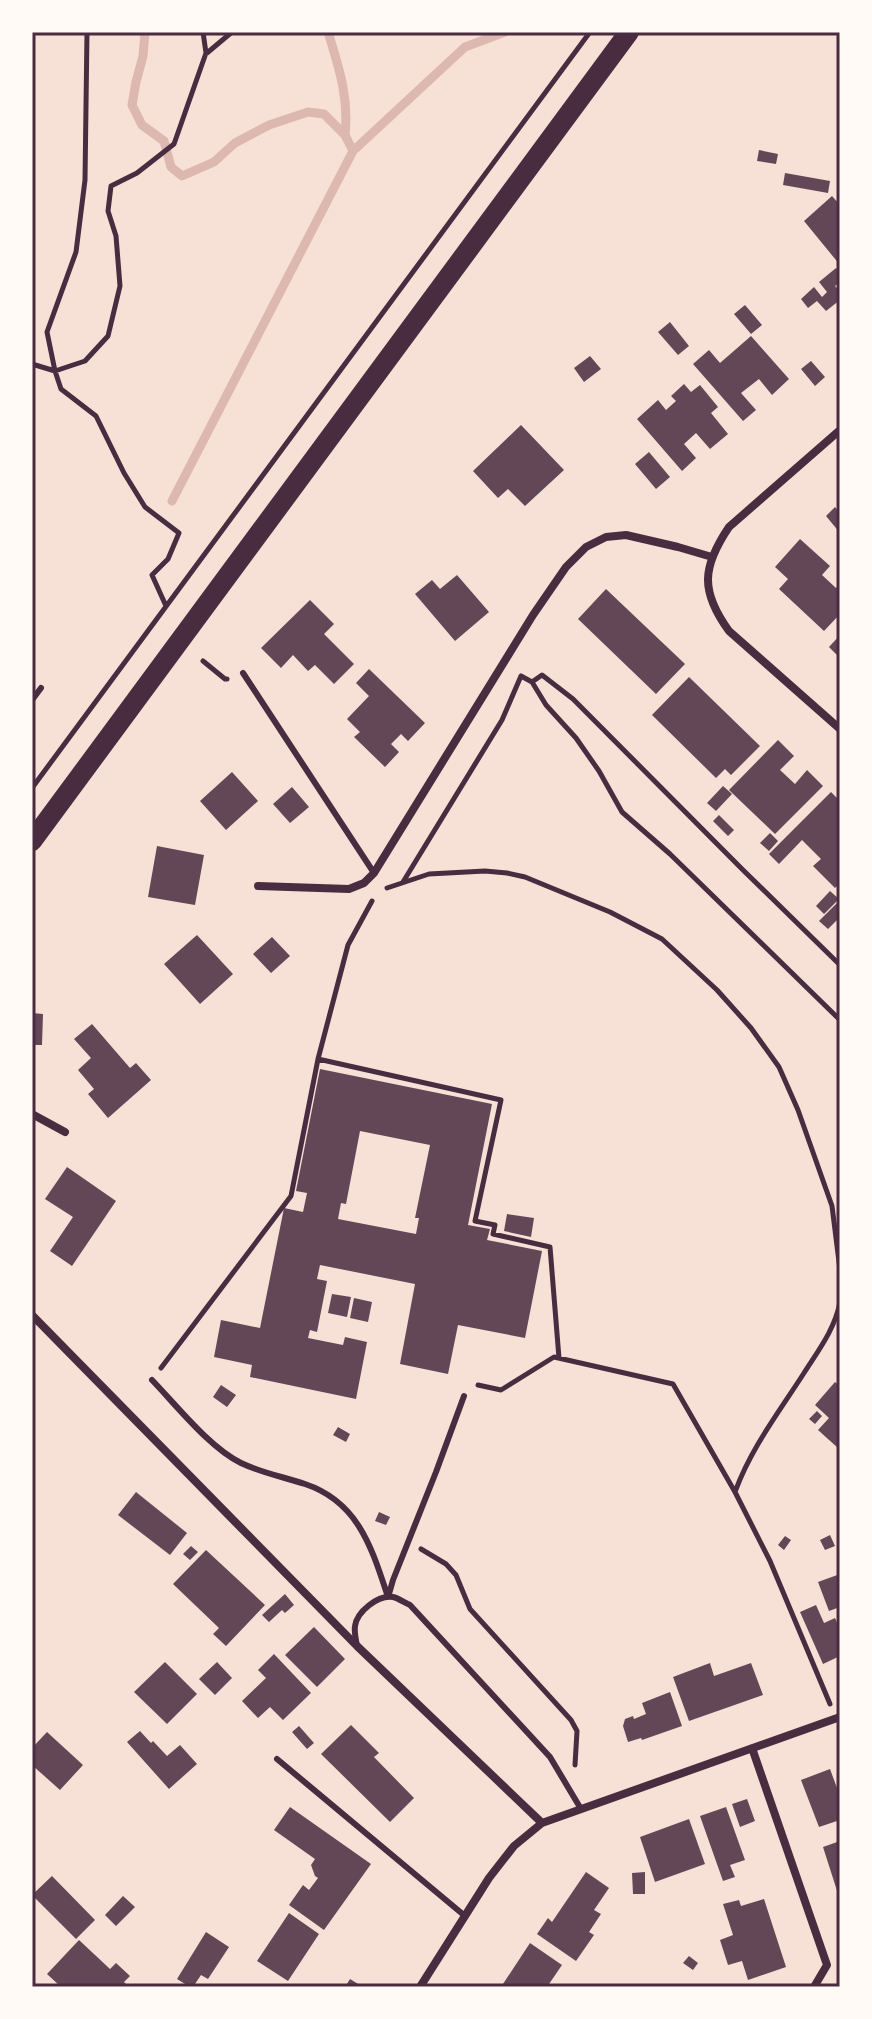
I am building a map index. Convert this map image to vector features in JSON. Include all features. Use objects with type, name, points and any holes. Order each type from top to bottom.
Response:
[{"type":"main road","points":[[32,841],[629,32]]},
{"type":"street","points":[[840,430],[729,527],[709,562],[708,582],[716,614],[729,631],[840,729]]},
{"type":"street","points":[[258,886],[349,889],[364,883],[374,873],[487,687],[566,567],[586,547],[606,537],[626,535],[712,557]]},
{"type":"street","points":[[33,1117],[65,1132]]},
{"type":"street","points":[[32,1315],[357,1646],[542,1823]]},
{"type":"street","points":[[420,1987],[489,1878],[514,1846],[542,1823],[838,1718]]},
{"type":"street","points":[[752,1748],[827,1965],[814,1987]]},
{"type":"lane","points":[[243,673],[374,873]]},
{"type":"lane","points":[[32,700],[41,688]]},
{"type":"lane","points":[[152,1380],[216,1447],[240,1463],[326,1492],[341,1502],[364,1535],[388,1597]]},
{"type":"lane","points":[[388,1597],[464,1396]]},
{"type":"lane","points":[[357,1646],[355,1625],[360,1613],[388,1597],[410,1605],[550,1757],[581,1809]]},
{"type":"lane","points":[[277,1759],[465,1916]]},
{"type":"path","points":[[87,32],[85,180],[76,252],[47,332],[60,386],[96,416],[145,507],[179,533],[168,559],[152,575],[166,606]]},
{"type":"path","points":[[32,364],[55,371],[85,361],[108,336],[120,286],[116,236],[108,211],[111,186],[137,173],[174,144],[206,53],[203,32]]},
{"type":"path","points":[[206,53],[232,32]]},
{"type":"path","points":[[32,788],[590,32]]},
{"type":"path","points":[[203,661],[225,679],[243,673]]},
{"type":"path","points":[[402,883],[502,720],[526,665]]},
{"type":"path","points":[[532,682],[542,675],[573,699],[840,965]]},
{"type":"path","points":[[521,676],[532,682],[546,705],[576,738],[622,812],[670,854],[840,1020]]},
{"type":"path","points":[[152,1380],[291,1196],[318,1059],[348,945],[379,889],[429,874],[485,871],[525,877],[610,912],[662,939],[751,1028],[779,1067],[798,1110],[832,1206],[840,1270]]},
{"type":"path","points":[[318,1059],[501,1100],[475,1221],[495,1225],[493,1234],[550,1247],[559,1358]]},
{"type":"path","points":[[735,1492],[750,1455],[827,1338],[840,1305]]},
{"type":"path","points":[[464,1396],[467,1382],[501,1390],[554,1357],[673,1384],[735,1492],[770,1561],[838,1718]]},
{"type":"path","points":[[408,1543],[446,1564],[456,1575],[470,1609],[571,1720],[577,1731],[574,1798]]},
{"type":"building","points":[[759,150],[778,154],[776,164],[757,161]]},
{"type":"building","points":[[785,173],[830,181],[828,193],[783,185]]},
{"type":"building","points":[[832,196],[840,205],[840,265],[804,221]]},
{"type":"building","points":[[836,268],[840,273],[840,282],[835,286],[840,292],[840,300],[826,311],[817,301],[808,308],[801,299],[814,287],[822,297],[827,292],[819,282]]},
{"type":"building","points":[[745,305],[762,325],[751,334],[734,314]]},
{"type":"building","points":[[670,322],[689,346],[678,355],[658,332]]},
{"type":"building","points":[[751,336],[789,379],[772,395],[759,379],[741,393],[756,410],[743,421],[693,364],[709,350],[720,363]]},
{"type":"building","points":[[590,356],[601,369],[584,382],[574,368]]},
{"type":"building","points":[[811,361],[825,377],[815,386],[801,369]]},
{"type":"building","points":[[684,384],[691,392],[700,385],[718,407],[711,413],[728,434],[710,449],[696,433],[684,444],[696,458],[682,471],[637,419],[658,400],[666,410],[676,401],[671,396]]},
{"type":"building","points":[[521,425],[564,470],[525,506],[508,489],[498,498],[473,471]]},
{"type":"building","points":[[649,452],[670,477],[656,489],[635,464]]},
{"type":"building","points":[[835,507],[840,513],[840,533],[826,516]]},
{"type":"building","points":[[800,539],[830,566],[822,575],[836,588],[840,584],[840,614],[824,631],[779,589],[788,579],[775,567]]},
{"type":"building","points":[[457,575],[489,612],[455,641],[415,594],[432,580],[440,589]]},
{"type":"building","points":[[606,589],[685,664],[656,694],[578,619]]},
{"type":"building","points":[[310,600],[334,624],[324,634],[354,664],[334,684],[315,665],[308,671],[293,655],[281,668],[261,648]]},
{"type":"building","points":[[840,635],[840,658],[829,647]]},
{"type":"building","points":[[369,669],[425,723],[408,741],[401,734],[391,744],[399,752],[385,767],[354,737],[360,732],[347,719],[369,696],[356,683]]},
{"type":"building","points":[[689,677],[760,746],[731,775],[725,769],[716,778],[652,715]]},
{"type":"building","points":[[778,740],[794,756],[780,770],[795,784],[807,770],[823,786],[775,834],[729,790]]},
{"type":"building","points":[[232,772],[258,801],[226,830],[200,801]]},
{"type":"building","points":[[723,786],[732,794],[716,811],[707,803]]},
{"type":"building","points":[[292,787],[309,807],[290,823],[273,804]]},
{"type":"building","points":[[831,792],[838,799],[840,796],[840,883],[835,888],[813,866],[821,859],[802,840],[779,864],[769,854]]},
{"type":"building","points":[[719,815],[734,830],[728,836],[713,821]]},
{"type":"building","points":[[770,833],[778,841],[769,851],[760,843]]},
{"type":"building","points":[[157,846],[204,855],[195,905],[148,897]]},
{"type":"building","points":[[830,891],[839,899],[824,914],[816,906]]},
{"type":"building","points":[[838,902],[840,917],[828,929],[819,921]]},
{"type":"building","points":[[197,935],[233,974],[200,1004],[164,964]]},
{"type":"building","points":[[272,937],[290,956],[271,973],[253,954]]},
{"type":"building","points":[[32,1013],[43,1014],[42,1045],[32,1045]]},
{"type":"building","points":[[92,1024],[130,1068],[136,1063],[151,1080],[108,1118],[88,1094],[94,1089],[78,1070],[91,1058],[74,1039]]},
{"type":"building","points":[[320,1069],[492,1104],[468,1225],[490,1229],[487,1240],[542,1251],[525,1338],[458,1325],[448,1374],[400,1364],[415,1284],[320,1265],[317,1279],[327,1281],[317,1332],[310,1330],[308,1338],[343,1345],[345,1337],[367,1342],[356,1399],[250,1377],[252,1365],[214,1357],[221,1320],[260,1328],[284,1208],[303,1212],[307,1193],[296,1191]],"holes":[[[360,1131],[430,1145],[415,1218],[419,1218],[416,1234],[338,1219],[341,1203],[346,1204]]]},
{"type":"building","points":[[67,1167],[116,1201],[72,1266],[50,1251],[73,1217],[45,1199]]},
{"type":"building","points":[[507,1214],[534,1218],[531,1237],[504,1231]]},
{"type":"building","points":[[332,1294],[351,1297],[347,1317],[328,1313]]},
{"type":"building","points":[[354,1298],[372,1302],[368,1322],[350,1318]]},
{"type":"building","points":[[835,1382],[840,1386],[838,1448],[818,1430],[829,1418],[815,1405]]},
{"type":"building","points":[[221,1385],[236,1395],[227,1407],[213,1397]]},
{"type":"building","points":[[817,1411],[822,1416],[815,1424],[809,1419]]},
{"type":"building","points":[[338,1427],[350,1434],[346,1442],[333,1435]]},
{"type":"building","points":[[136,1492],[187,1533],[170,1555],[118,1515]]},
{"type":"building","points":[[379,1512],[390,1517],[386,1525],[375,1521]]},
{"type":"building","points":[[830,1535],[835,1546],[825,1550],[820,1540]]},
{"type":"building","points":[[785,1536],[791,1540],[784,1550],[778,1545]]},
{"type":"building","points":[[191,1546],[198,1552],[190,1560],[183,1554]]},
{"type":"building","points":[[206,1550],[265,1605],[226,1646],[213,1634],[219,1628],[173,1584]]},
{"type":"building","points":[[840,1574],[840,1607],[829,1611],[818,1582]]},
{"type":"building","points":[[285,1594],[294,1605],[285,1613],[282,1610],[269,1622],[262,1615]]},
{"type":"building","points":[[816,1605],[824,1623],[835,1618],[840,1629],[840,1656],[823,1664],[800,1612]]},
{"type":"building","points":[[314,1627],[345,1659],[317,1687],[285,1655]]},
{"type":"building","points":[[274,1654],[311,1693],[283,1720],[270,1707],[258,1718],[242,1701],[266,1678],[258,1670]]},
{"type":"building","points":[[165,1662],[197,1694],[167,1724],[134,1692]]},
{"type":"building","points":[[217,1662],[232,1678],[215,1695],[199,1679]]},
{"type":"building","points":[[710,1663],[714,1676],[751,1663],[763,1695],[689,1721],[673,1677]]},
{"type":"building","points":[[670,1692],[682,1726],[628,1742],[623,1726],[625,1719],[646,1714],[642,1703]]},
{"type":"building","points":[[351,1725],[379,1753],[374,1757],[414,1798],[390,1822],[321,1754]]},
{"type":"building","points":[[299,1726],[314,1743],[307,1749],[292,1732]]},
{"type":"building","points":[[140,1731],[167,1756],[180,1745],[197,1764],[169,1789],[127,1742]]},
{"type":"building","points":[[47,1732],[83,1765],[60,1790],[32,1765],[32,1748]]},
{"type":"building","points":[[830,1769],[840,1796],[837,1806],[840,1820],[819,1827],[801,1780]]},
{"type":"building","points":[[747,1799],[755,1821],[740,1827],[732,1804]]},
{"type":"building","points":[[290,1807],[371,1864],[324,1930],[289,1905],[303,1885],[309,1890],[318,1878],[311,1865],[315,1859],[274,1830]]},
{"type":"building","points":[[726,1807],[745,1860],[730,1865],[735,1877],[723,1881],[700,1816]]},
{"type":"building","points":[[689,1819],[705,1864],[655,1882],[640,1837]]},
{"type":"building","points":[[840,1841],[840,1897],[839,1897],[823,1847]]},
{"type":"building","points":[[586,1872],[609,1888],[594,1910],[601,1914],[589,1932],[594,1935],[576,1961],[537,1934],[548,1918],[552,1922]]},
{"type":"building","points":[[645,1872],[645,1894],[633,1894],[632,1873]]},
{"type":"building","points":[[52,1876],[95,1920],[76,1939],[32,1895]]},
{"type":"building","points":[[123,1896],[135,1907],[116,1926],[105,1915]]},
{"type":"building","points":[[764,1899],[786,1967],[748,1980],[742,1961],[728,1965],[720,1940],[733,1935],[723,1904],[739,1900],[741,1906]]},
{"type":"building","points":[[289,1913],[319,1934],[288,1981],[257,1961]]},
{"type":"building","points":[[206,1932],[229,1947],[208,1979],[201,1975],[190,1987],[177,1979]]},
{"type":"building","points":[[79,1940],[110,1969],[116,1963],[130,1976],[124,1982],[129,1987],[61,1987],[47,1974]]},
{"type":"building","points":[[530,1943],[562,1965],[547,1987],[501,1987]]},
{"type":"building","points":[[689,1956],[698,1963],[693,1970],[683,1963]]},
{"type":"building","points":[[350,1979],[363,1987],[345,1987]]},
{"type":"waterway","points":[[145,32],[132,105],[142,125],[164,141],[171,167],[182,176],[214,162],[235,143],[269,125],[308,112],[324,114],[345,135],[353,151],[465,47],[505,32]]},
{"type":"waterway","points":[[328,32],[344,95],[345,135]]},
{"type":"waterway","points":[[172,501],[353,151]]}]
